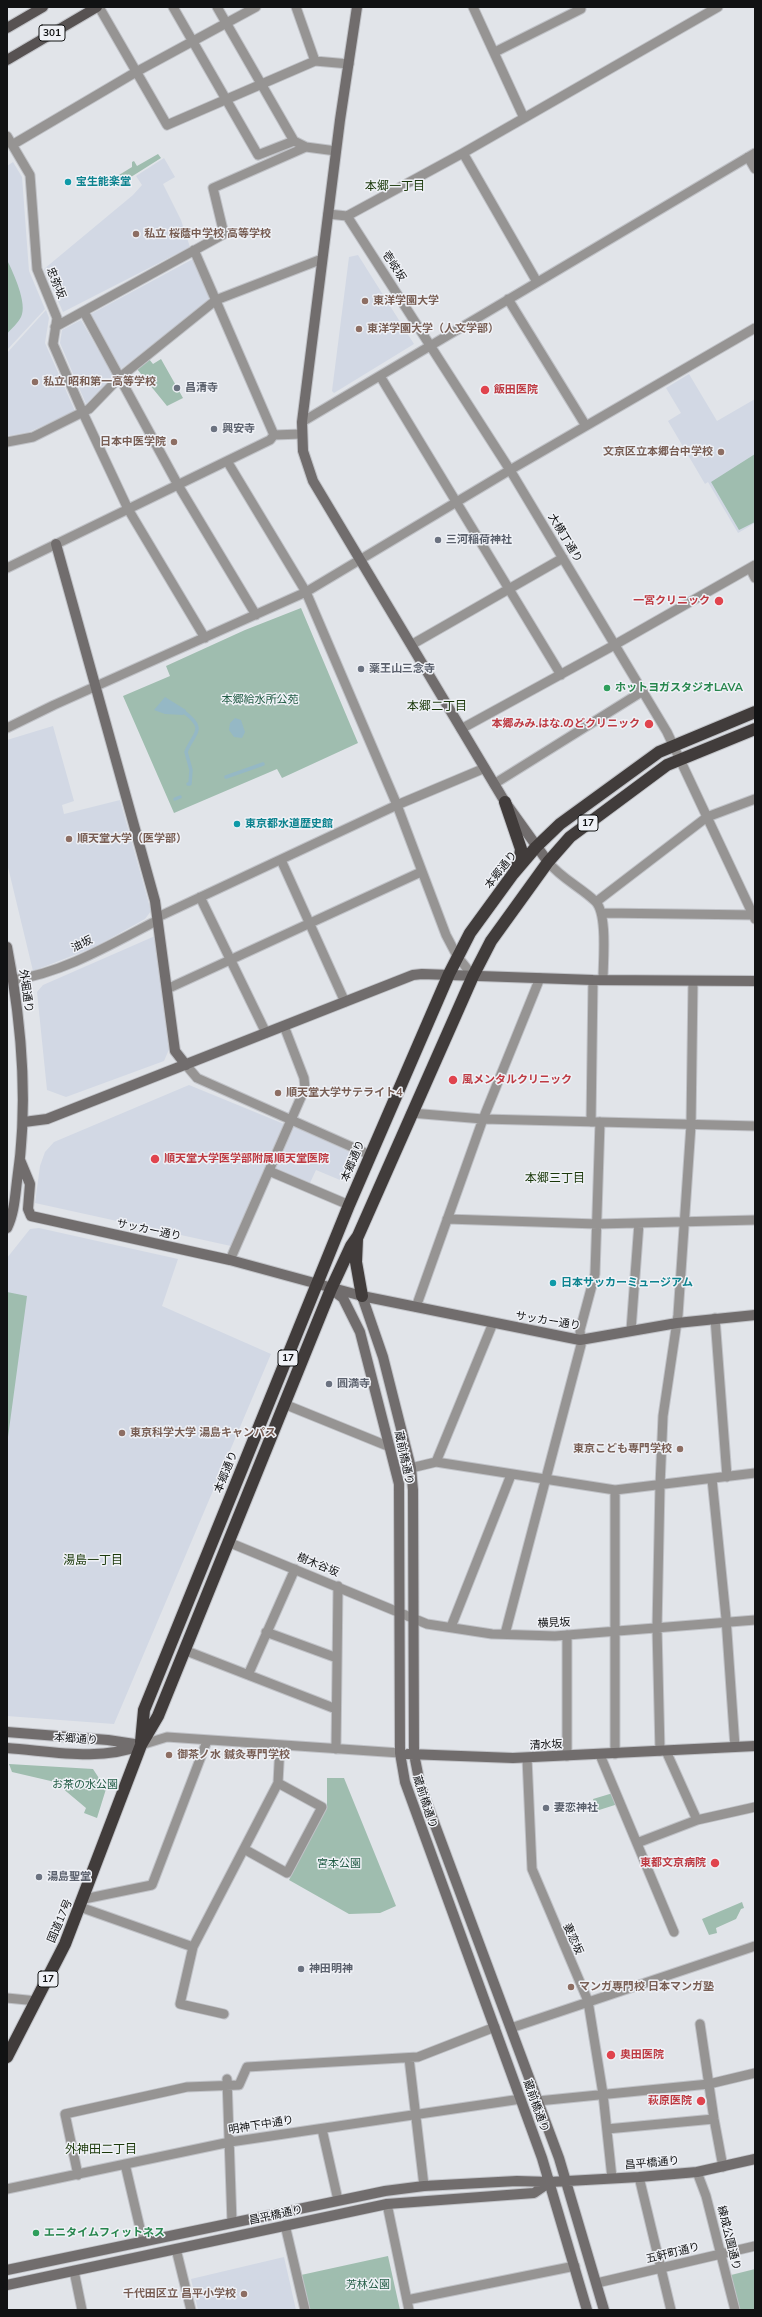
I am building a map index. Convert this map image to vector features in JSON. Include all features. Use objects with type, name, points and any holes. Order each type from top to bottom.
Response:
[{"type":"highway","name":"本郷通り","points":[[141,1745],[144,1710],[318,1285],[349,1205],[457,956],[470,933],[513,874],[536,847],[560,824],[659,752],[755,712]]},
{"type":"highway","name":"17","points":[[141,1745],[158,1716],[331,1289],[351,1246],[358,1236],[411,1113],[473,976],[491,941],[548,862],[570,837],[652,775],[680,759],[755,729]]},
{"type":"highway","points":[[505,802],[521,849],[520,857],[513,874]]},
{"type":"highway","points":[[358,1236],[356,1262],[362,1296]]},
{"type":"highway","name":"国道17号","points":[[7,2056],[54,1968],[82,1903],[141,1745]]},
{"type":"main road","name":"301","points":[[7,28],[43,7]]},
{"type":"main road","name":"301","points":[[7,60],[98,7]]},
{"type":"street","points":[[98,7],[167,125],[315,61],[349,64]]},
{"type":"street","points":[[173,7],[258,154],[294,141]]},
{"type":"street","points":[[217,7],[294,141],[306,147],[336,151]]},
{"type":"street","points":[[12,145],[136,72],[256,7]]},
{"type":"street","points":[[296,7],[315,61]]},
{"type":"street","points":[[357,7],[336,151],[302,422],[301,434],[303,451],[313,480],[505,802],[536,847],[556,872],[596,902],[602,913],[598,980],[596,1122],[597,1224],[595,1274],[580,1330],[581,1345],[505,1634]]},
{"type":"street","points":[[473,7],[495,52],[524,118]]},
{"type":"street","points":[[328,214],[347,216],[463,153],[718,7]]},
{"type":"street","points":[[495,52],[581,9]]},
{"type":"street","name":"忠弥坂","points":[[7,136],[30,175],[36,269],[57,318],[53,344],[128,510],[206,638]]},
{"type":"street","points":[[56,327],[224,234],[213,188],[306,147]]},
{"type":"street","points":[[463,153],[538,282]]},
{"type":"street","points":[[302,422],[751,155],[755,169]]},
{"type":"street","name":"壱岐坂","points":[[347,216],[431,345]]},
{"type":"street","points":[[194,250],[274,435]]},
{"type":"street","points":[[7,442],[33,437],[89,409],[119,378],[216,300],[322,259]]},
{"type":"street","points":[[508,299],[586,426]]},
{"type":"street","points":[[84,312],[178,485],[256,615]]},
{"type":"street","points":[[7,728],[54,704],[96,688],[306,592],[510,470],[755,328]]},
{"type":"street","name":"大横丁通り","points":[[431,345],[510,470],[674,745],[754,917]]},
{"type":"street","points":[[380,376],[458,502],[561,675]]},
{"type":"street","points":[[7,568],[270,440],[274,435],[301,434]]},
{"type":"street","points":[[227,461],[306,592],[397,805],[446,935],[457,956],[473,976]]},
{"type":"street","points":[[56,544],[158,918],[175,1051],[197,1078],[370,1155]]},
{"type":"street","points":[[412,645],[563,558]]},
{"type":"street","points":[[461,728],[561,675],[752,567],[755,578]]},
{"type":"street","points":[[494,784],[642,691]]},
{"type":"street","name":"油坂","points":[[13,980],[31,978],[71,963],[200,897],[397,805],[485,768]]},
{"type":"street","points":[[596,902],[707,817],[755,799]]},
{"type":"street","points":[[281,860],[345,1002]]},
{"type":"street","points":[[167,989],[422,872]]},
{"type":"street","points":[[200,897],[266,1033]]},
{"type":"street","points":[[602,913],[754,917]]},
{"type":"street","name":"外堀通り","points":[[7,947],[13,980],[24,1088],[24,1122],[20,1160],[12,1215],[7,1228]]},
{"type":"street","points":[[24,1122],[47,1119],[413,975],[449,974],[598,980],[755,981]]},
{"type":"street","points":[[416,1307],[483,1119],[540,978]]},
{"type":"street","points":[[693,981],[691,1125],[677,1323],[663,1416],[660,1486],[658,1628],[663,1751],[697,1820]]},
{"type":"street","points":[[230,1260],[306,1088],[304,1078],[284,1026]]},
{"type":"street","points":[[411,1113],[483,1119],[755,1126]]},
{"type":"street","name":"サッカー通り","points":[[20,1160],[30,1184],[28,1209],[31,1216],[230,1260],[331,1289],[362,1296],[580,1340],[677,1323],[755,1315]]},
{"type":"street","points":[[269,1171],[349,1205]]},
{"type":"street","points":[[447,1220],[597,1224],[755,1220]]},
{"type":"street","points":[[631,1330],[640,1223]]},
{"type":"street","name":"蔵前橋通り","points":[[331,1289],[343,1298],[356,1321],[390,1447],[398,1484],[400,1753],[405,1782],[550,2182],[587,2310]]},
{"type":"street","name":"蔵前橋通り","points":[[362,1296],[383,1357],[411,1468],[413,1490],[414,1754],[422,1791],[567,2181],[604,2310]]},
{"type":"street","points":[[715,1318],[728,1477]]},
{"type":"street","points":[[436,1462],[493,1323]]},
{"type":"street","points":[[284,1404],[390,1447]]},
{"type":"street","points":[[411,1468],[436,1462],[511,1475],[615,1490],[660,1486],[755,1473]]},
{"type":"street","points":[[451,1627],[511,1475]]},
{"type":"street","points":[[712,1479],[726,1622],[735,1747]]},
{"type":"street","points":[[615,1490],[615,1754]]},
{"type":"street","name":"樹木谷坂","points":[[228,1542],[413,1618]]},
{"type":"street","points":[[248,1675],[266,1632],[278,1611],[295,1569]]},
{"type":"street","points":[[336,1749],[338,1586]]},
{"type":"street","name":"横見坂","points":[[413,1618],[427,1624],[505,1634],[567,1635],[755,1620]]},
{"type":"street","points":[[266,1632],[337,1658]]},
{"type":"street","points":[[567,1635],[567,1756]]},
{"type":"street","points":[[184,1650],[336,1708]]},
{"type":"street","name":"本郷通り","points":[[7,1732],[108,1740],[141,1745]]},
{"type":"street","points":[[141,1745],[166,1737],[400,1753]]},
{"type":"street","points":[[82,1903],[152,1885],[207,1741]]},
{"type":"street","name":"本郷通り","points":[[7,1748],[105,1755],[123,1752],[141,1745]]},
{"type":"street","points":[[224,2014],[180,2004],[193,1947],[278,1783],[280,1745]]},
{"type":"street","name":"清水坂","points":[[400,1753],[527,1758],[755,1746]]},
{"type":"street","points":[[600,1755],[674,1932]]},
{"type":"street","name":"妻恋坂","points":[[527,1758],[532,1869],[588,2001],[603,2094],[612,2178]]},
{"type":"street","points":[[244,1849],[287,1873],[322,1807],[278,1783]]},
{"type":"street","points":[[637,1843],[697,1820],[755,1807]]},
{"type":"street","points":[[82,1903],[193,1947]]},
{"type":"street","points":[[511,2028],[755,1946]]},
{"type":"street","points":[[7,1998],[37,2001]]},
{"type":"street","points":[[700,2024],[723,2167]]},
{"type":"street","points":[[78,2175],[65,2114],[187,2087],[227,2082],[239,2085],[247,2067],[418,2057],[495,2027]]},
{"type":"street","points":[[409,2058],[424,2186]]},
{"type":"street","points":[[538,2100],[709,2084],[755,2074]]},
{"type":"street","points":[[227,2082],[232,2223]]},
{"type":"street","name":"明神下中通り","points":[[7,2189],[230,2142],[416,2116],[521,2099]]},
{"type":"street","points":[[607,2129],[714,2118]]},
{"type":"street","points":[[322,2129],[338,2200]]},
{"type":"street","name":"昌平橋通り","points":[[7,2270],[338,2200],[424,2186],[524,2181],[550,2182],[638,2177],[697,2172],[755,2159]]},
{"type":"street","points":[[125,2164],[143,2241]]},
{"type":"street","name":"練成公園通り","points":[[697,2172],[706,2196],[735,2310]]},
{"type":"street","points":[[638,2177],[672,2310]]},
{"type":"street","name":"昌平橋通り","points":[[7,2285],[387,2204],[534,2193],[550,2182]]},
{"type":"street","points":[[387,2204],[409,2310]]},
{"type":"street","points":[[285,2225],[305,2310]]},
{"type":"street","name":"五軒町通り","points":[[597,2283],[755,2246]]},
{"type":"street","points":[[176,2249],[191,2310]]},
{"type":"street","points":[[407,2300],[575,2266]]},
{"type":"street","points":[[74,2271],[82,2310]]},
{"type":"shaded area","name":"私立 桜蔭中学校 高等学校","points":[[164,158],[175,177],[163,184],[181,220],[190,247],[63,312],[44,269],[133,195],[142,185],[136,176]]},
{"type":"shaded area","points":[[13,162],[22,177],[29,271],[45,309],[7,350],[7,166]]},
{"type":"shaded area","name":"東洋学園大学","points":[[358,255],[414,344],[334,393],[332,391],[349,257]]},
{"type":"shaded area","points":[[193,259],[212,299],[121,369],[91,314]]},
{"type":"shaded area","name":"私立 昭和第一高等学校","points":[[46,310],[49,318],[45,343],[75,411],[29,432],[7,436],[7,353]]},
{"type":"shaded area","points":[[81,320],[114,377],[86,404],[60,343],[62,330]]},
{"type":"shaded area","name":"文京区立本郷台中学校","points":[[689,374],[717,421],[755,399],[755,523],[738,533],[708,482],[705,484],[668,421],[681,413],[666,388]]},
{"type":"shaded area","name":"順天堂大学（医学部）","points":[[53,726],[74,801],[62,805],[64,814],[120,800],[151,911],[145,919],[95,947],[33,971],[7,863],[7,740]]},
{"type":"shaded area","points":[[155,936],[170,1047],[164,1061],[66,1097],[47,1090],[37,992],[43,985]]},
{"type":"shaded area","name":"順天堂大学医学部附属順天堂医院","points":[[189,1085],[284,1124],[231,1246],[35,1203],[40,1166],[45,1152],[54,1142]]},
{"type":"shaded area","name":"順天堂大学医学部附属順天堂医院","points":[[293,1126],[352,1153],[340,1180],[316,1170],[309,1185],[274,1171]]},
{"type":"shaded area","name":"東京科学大学 湯島キャンパス","points":[[39,1228],[178,1259],[162,1306],[271,1354],[114,1724],[7,1716],[7,1258],[30,1229]]},
{"type":"shaded area","name":"千代田区立 昌平小学校","points":[[284,2257],[296,2310],[198,2310],[191,2279]]},
{"type":"green space","points":[[158,154],[161,158],[123,182],[119,175],[132,167],[132,162],[134,161],[137,166]]},
{"type":"green space","points":[[7,260],[19,288],[23,311],[20,319],[7,334]]},
{"type":"green space","points":[[149,359],[153,364],[161,359],[183,398],[167,406],[137,369]]},
{"type":"green space","points":[[755,454],[755,522],[739,530],[711,482]]},
{"type":"green space","name":"本郷給水所公苑","points":[[301,608],[358,743],[282,778],[277,769],[174,813],[123,696],[170,676],[166,666],[245,630]]},
{"type":"green space","points":[[7,1292],[27,1296],[8,1437],[7,1437]]},
{"type":"green space","name":"お茶の水公園","points":[[9,1764],[93,1769],[106,1789],[97,1818],[84,1813],[86,1808],[55,1782],[12,1772]]},
{"type":"green space","name":"宮本公園","points":[[327,1778],[344,1778],[396,1906],[380,1913],[349,1914],[289,1880],[327,1805]]},
{"type":"green space","points":[[613,1793],[618,1804],[596,1811],[593,1799]]},
{"type":"green space","points":[[742,1902],[744,1908],[741,1909],[736,1919],[716,1928],[717,1933],[709,1935],[702,1919]]},
{"type":"green space","name":"芳林公園","points":[[388,2256],[400,2310],[309,2310],[301,2275]]},
{"type":"green space","points":[[755,2269],[755,2310],[740,2310],[731,2275]]},
{"type":"water","points":[[165,697],[186,710],[183,715],[165,714],[154,710]]},
{"type":"water","points":[[235,718],[241,720],[245,732],[242,738],[234,737],[229,730],[230,723]]},
{"type":"waterway","points":[[184,712],[191,718],[197,728],[197,732],[186,752],[191,770],[190,784],[188,784]]},
{"type":"waterway","points":[[226,777],[263,764]]},
{"type":"waterway","points":[[175,799],[180,797]]},
{"type":"place","name":"宝生能楽堂","points":[[68,182]]},
{"type":"place","name":"私立 桜蔭中学校 高等学校","points":[[136,234]]},
{"type":"place","name":"東洋学園大学","points":[[365,301]]},
{"type":"place","name":"東洋学園大学（人文学部）","points":[[359,329]]},
{"type":"place","name":"私立 昭和第一高等学校","points":[[35,382]]},
{"type":"place","name":"昌清寺","points":[[177,388]]},
{"type":"place","name":"飯田医院","points":[[485,390]]},
{"type":"place","name":"興安寺","points":[[214,429]]},
{"type":"place","name":"日本中医学院","points":[[174,442]]},
{"type":"place","name":"文京区立本郷台中学校","points":[[721,452]]},
{"type":"place","name":"三河稲荷神社","points":[[438,540]]},
{"type":"place","name":"一宮クリニック","points":[[719,601]]},
{"type":"place","name":"薬王山三念寺","points":[[361,669]]},
{"type":"place","name":"ホットヨガスタジオLAVA","points":[[607,688]]},
{"type":"place","name":"本郷みみ.はな.のどクリニック","points":[[649,724]]},
{"type":"place","name":"東京都水道歴史館","points":[[237,824]]},
{"type":"place","name":"順天堂大学（医学部）","points":[[69,839]]},
{"type":"place","name":"風メンタルクリニック","points":[[453,1080]]},
{"type":"place","name":"順天堂大学サテライト4","points":[[278,1093]]},
{"type":"place","name":"順天堂大学医学部附属順天堂医院","points":[[155,1159]]},
{"type":"place","name":"日本サッカーミュージアム","points":[[553,1283]]},
{"type":"place","name":"圓満寺","points":[[329,1384]]},
{"type":"place","name":"東京科学大学 湯島キャンパス","points":[[122,1433]]},
{"type":"place","name":"東京こども専門学校","points":[[680,1449]]},
{"type":"place","name":"御茶ノ水 鍼灸専門学校","points":[[169,1755]]},
{"type":"place","name":"妻恋神社","points":[[546,1808]]},
{"type":"place","name":"東都文京病院","points":[[715,1863]]},
{"type":"place","name":"湯島聖堂","points":[[39,1877]]},
{"type":"place","name":"神田明神","points":[[301,1969]]},
{"type":"place","name":"マンガ専門校 日本マンガ塾","points":[[571,1987]]},
{"type":"place","name":"奥田医院","points":[[611,2055]]},
{"type":"place","name":"萩原医院","points":[[701,2101]]},
{"type":"place","name":"エニタイムフィットネス","points":[[36,2233]]},
{"type":"place","name":"千代田区立 昌平小学校","points":[[244,2294]]},
{"type":"district","name":"本郷一丁目","points":[[395,186]]},
{"type":"district","name":"本郷二丁目","points":[[437,706]]},
{"type":"district","name":"本郷三丁目","points":[[555,1178]]},
{"type":"district","name":"湯島一丁目","points":[[93,1560]]},
{"type":"district","name":"外神田二丁目","points":[[101,2149]]}]
